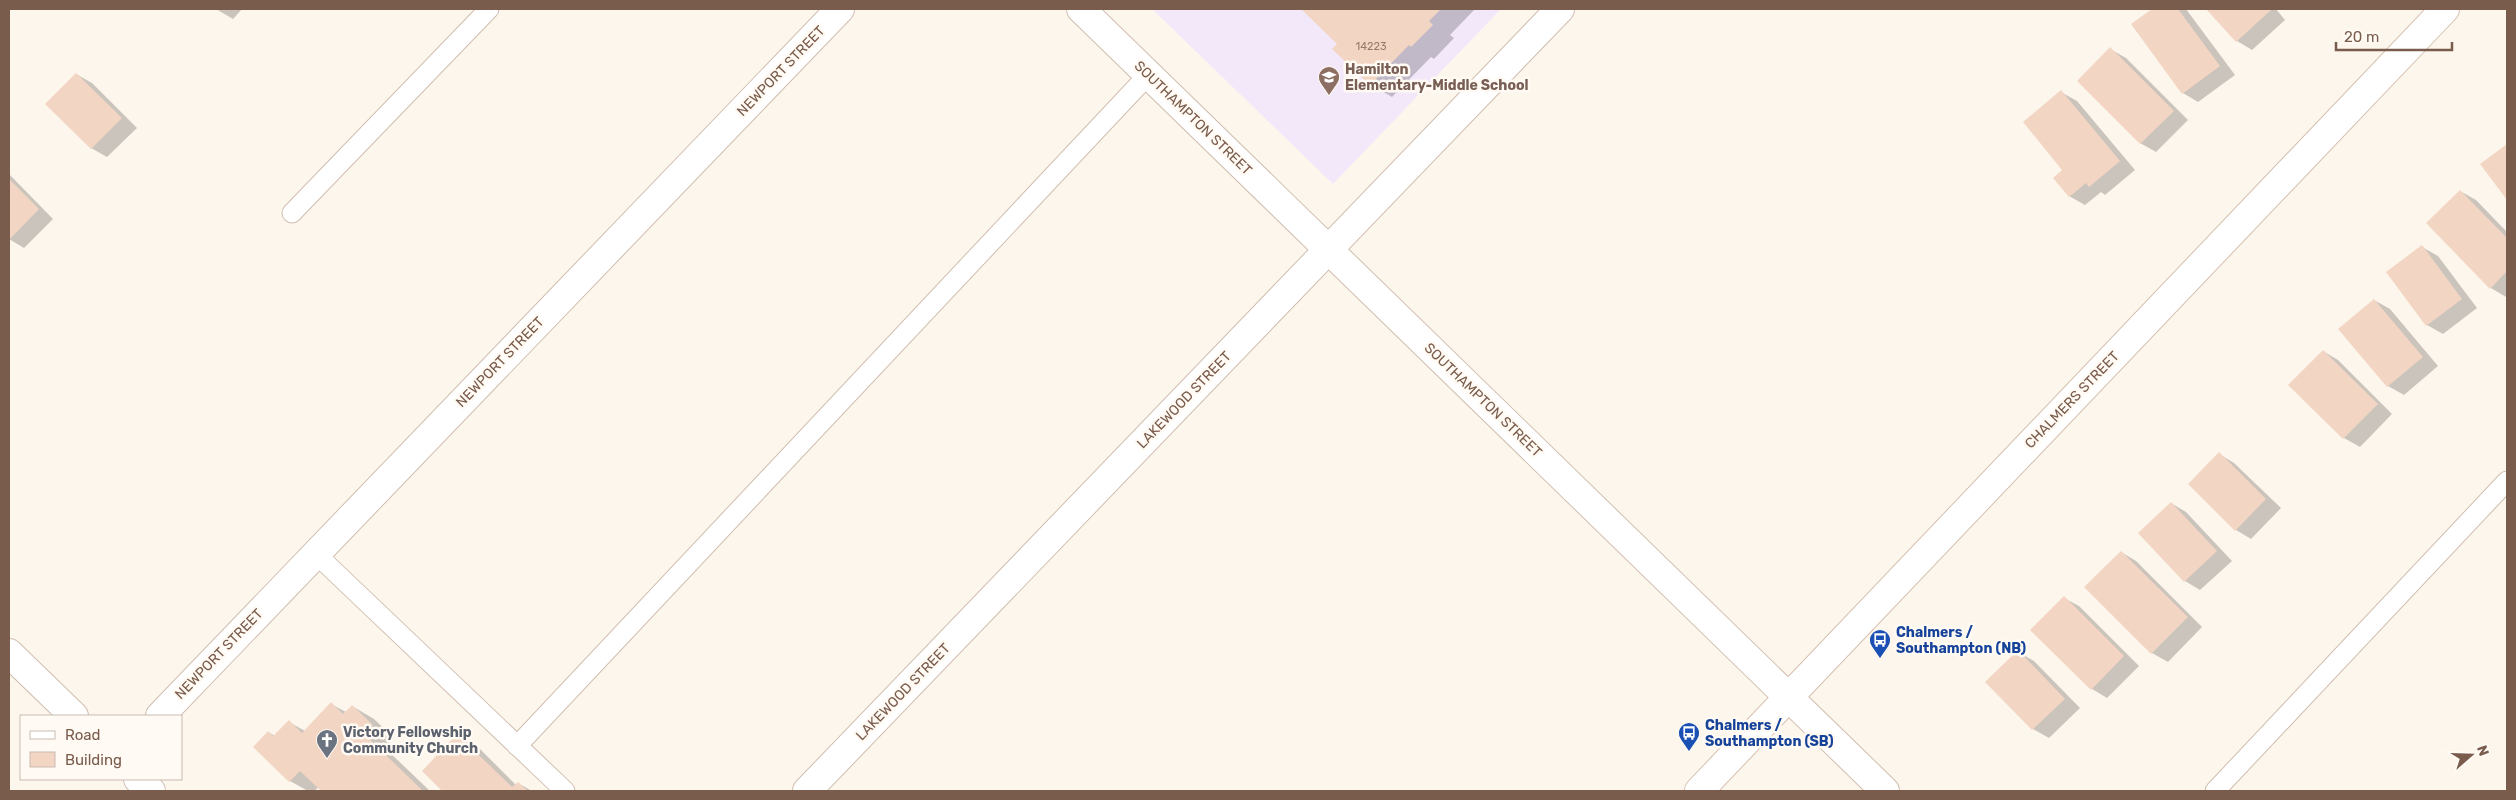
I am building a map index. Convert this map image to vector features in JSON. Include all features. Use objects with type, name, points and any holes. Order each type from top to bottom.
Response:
[{"type":"street","name":"NEWPORT STREET","points":[[161,715],[840,9]]},
{"type":"street","name":"SOUTHAMPTON STREET","points":[[1081,9],[1885,791]]},
{"type":"street","name":"LAKEWOOD STREET","points":[[807,791],[1560,9]]},
{"type":"street","name":"CHALMERS STREET","points":[[1699,791],[1790,698],[2445,9]]},
{"type":"street","points":[[9,655],[73,715]]},
{"type":"street","points":[[139,780],[151,791]]},
{"type":"lane","points":[[292,213],[489,9]]},
{"type":"lane","points":[[517,746],[1149,74]]},
{"type":"lane","points":[[2216,791],[2507,481]]},
{"type":"lane","points":[[316,554],[565,791]]},
{"type":"shaded area","name":"Hamilton Elementary-Middle School","points":[[1152,9],[1501,9],[1333,184]]},
{"type":"building","points":[[1301,9],[1441,9],[1429,21],[1433,25],[1411,47],[1409,45],[1370,85],[1332,49],[1337,44]]},
{"type":"building","points":[[2152,9],[2178,9],[2220,66],[2182,94],[2131,24]]},
{"type":"building","points":[[2206,9],[2269,9],[2271,10],[2236,42]]},
{"type":"building","points":[[2110,47],[2174,111],[2140,144],[2077,81]]},
{"type":"building","points":[[76,73],[122,118],[91,149],[45,104]]},
{"type":"building","points":[[2061,90],[2120,161],[2089,187],[2086,183],[2069,197],[2053,178],[2062,170],[2023,122]]},
{"type":"building","points":[[2507,144],[2507,200],[2480,164]]},
{"type":"building","points":[[9,179],[39,209],[9,240]]},
{"type":"building","points":[[2460,190],[2507,238],[2507,271],[2490,289],[2426,223]]},
{"type":"building","points":[[2422,245],[2462,299],[2426,326],[2386,272]]},
{"type":"building","points":[[2374,299],[2423,357],[2387,387],[2338,329]]},
{"type":"building","points":[[2323,350],[2378,404],[2343,439],[2288,385]]},
{"type":"building","points":[[2219,452],[2266,499],[2235,531],[2188,484]]},
{"type":"building","points":[[2171,502],[2217,551],[2184,582],[2138,533]]},
{"type":"building","points":[[2121,551],[2188,617],[2151,654],[2084,587]]},
{"type":"building","points":[[2064,596],[2124,656],[2091,690],[2030,630]]},
{"type":"building","points":[[2018,650],[2065,699],[2032,730],[1985,682]]},
{"type":"building","name":"Victory Fellowship Community Church","points":[[331,702],[343,714],[352,705],[373,725],[364,734],[423,791],[321,791],[300,771],[289,782],[253,747],[268,731],[273,736],[289,720],[302,733]]},
{"type":"building","points":[[457,734],[512,787],[518,782],[528,791],[442,791],[422,771]]},
{"type":"place","name":"Hamilton Elementary-Middle School","points":[[1329,96]]},
{"type":"place","name":"Chalmers / Southampton (NB)","points":[[1880,659]]},
{"type":"place","name":"Chalmers / Southampton (SB)","points":[[1689,752]]},
{"type":"place","name":"Victory Fellowship Community Church","points":[[327,759]]}]
